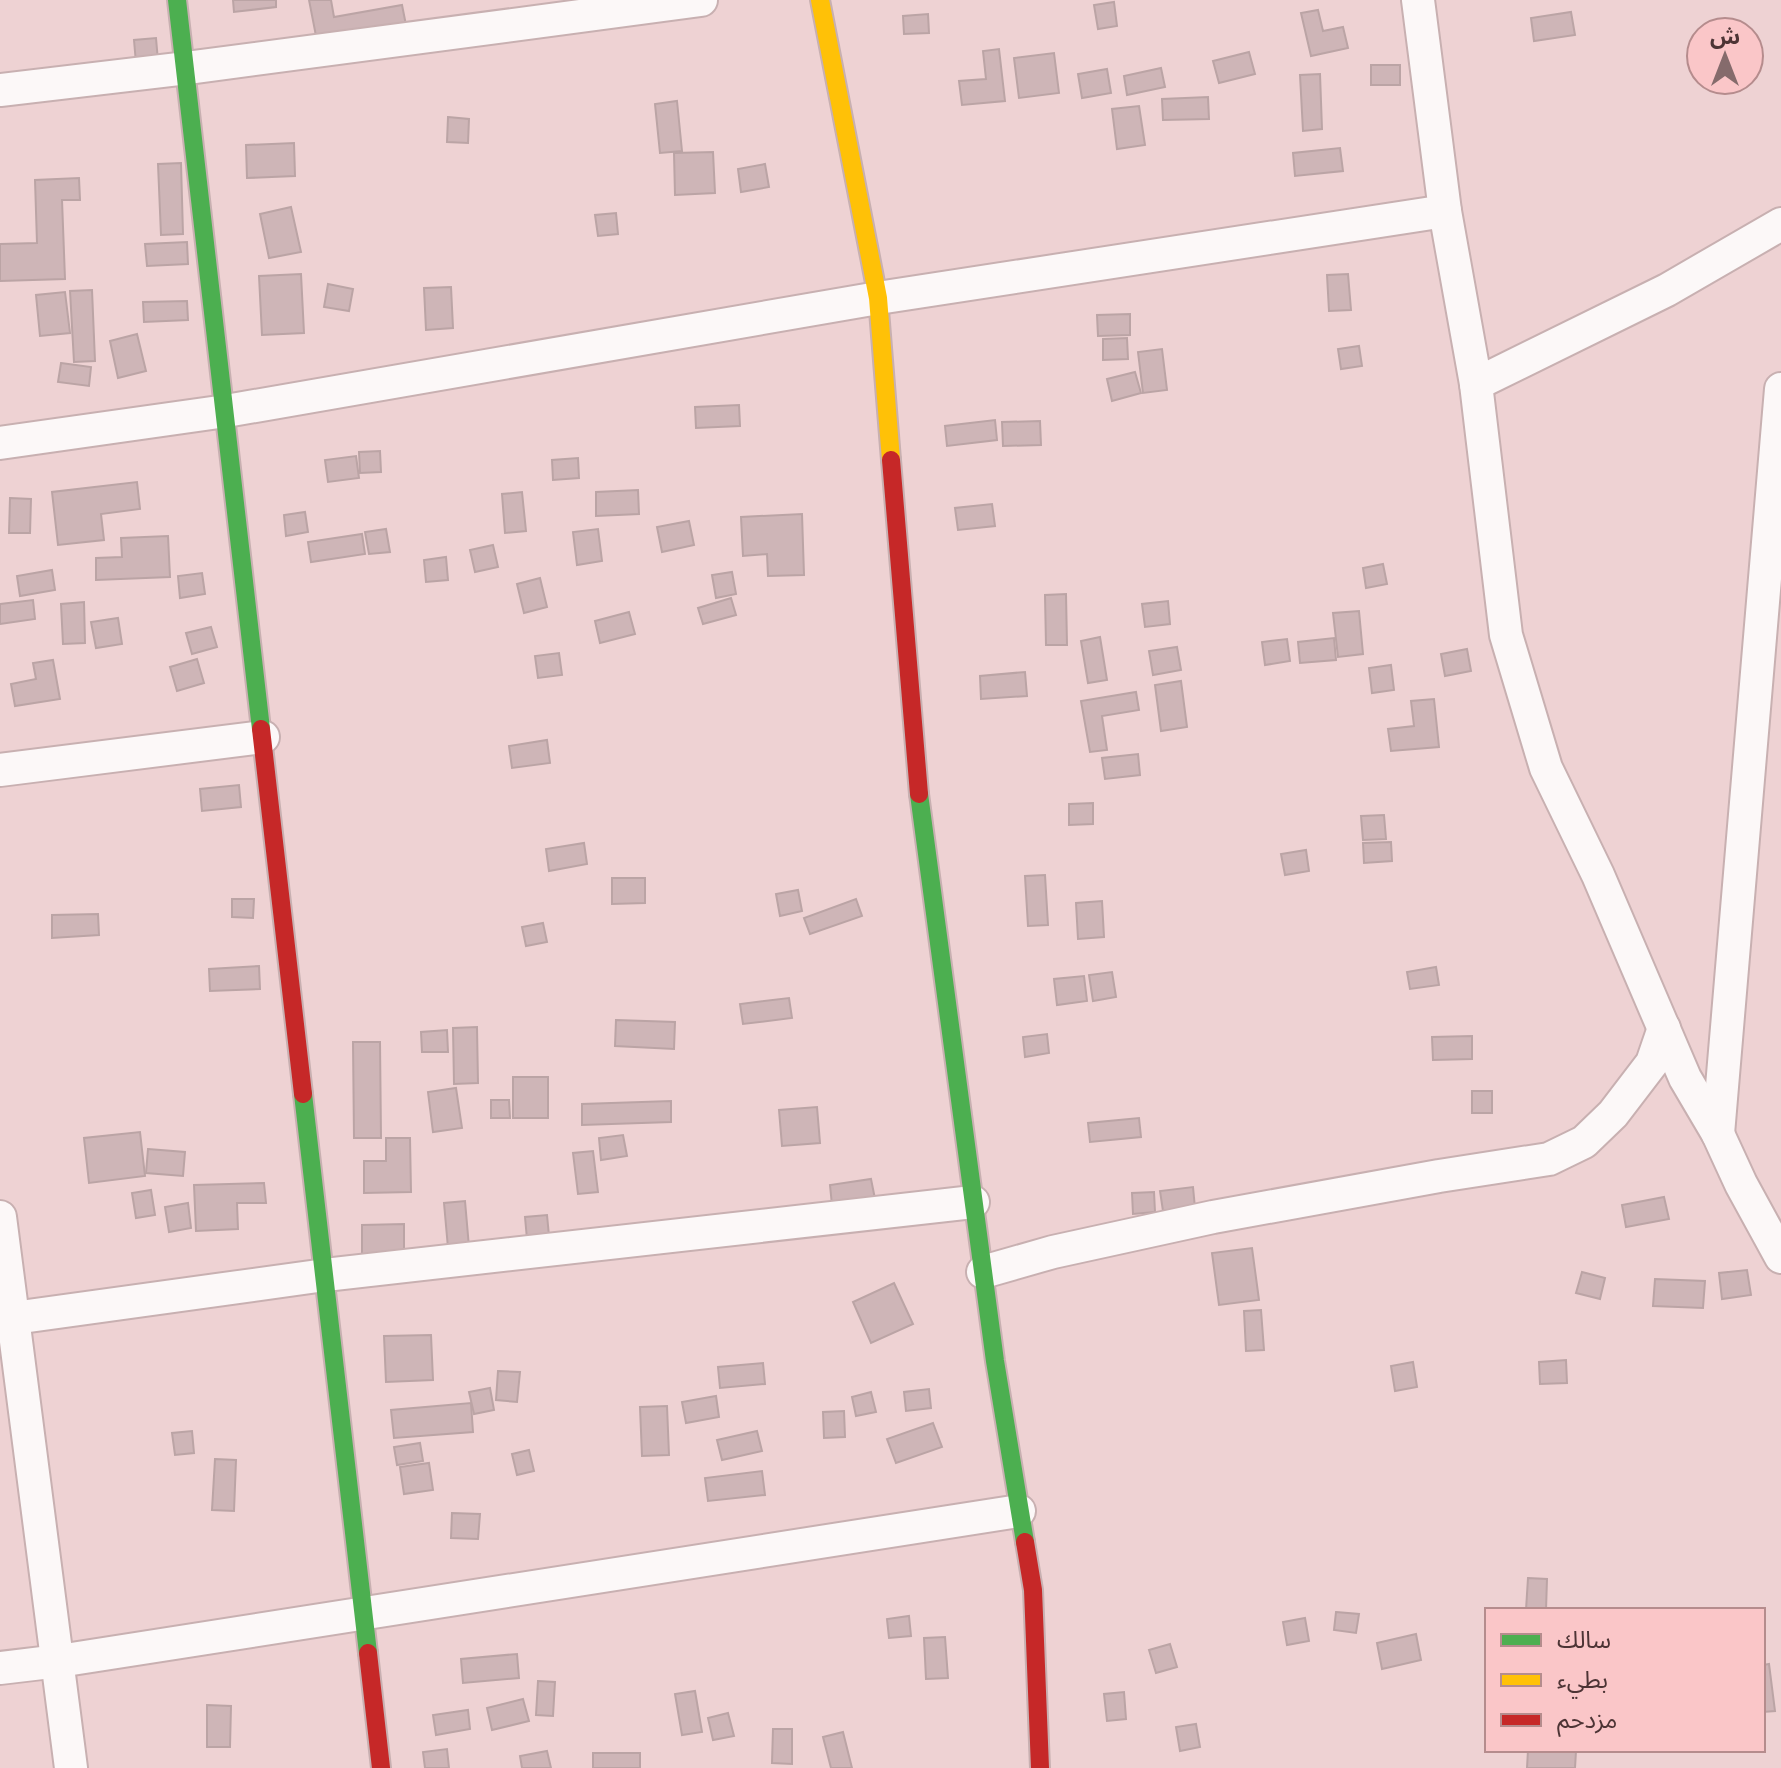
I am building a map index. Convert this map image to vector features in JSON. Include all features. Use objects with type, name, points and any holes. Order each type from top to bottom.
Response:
[{"type":"street","points":[[177,0],[381,1768]]},
{"type":"street","points":[[0,90],[701,0]]},
{"type":"street","points":[[820,0],[878,298],[915,764],[973,1202],[1033,1590],[1040,1768]]},
{"type":"street","points":[[1418,0],[1445,211],[1476,384],[1506,635],[1546,768],[1598,875],[1685,1078],[1718,1134],[1781,1257]]},
{"type":"street","points":[[0,443],[226,411],[878,298],[1445,211]]},
{"type":"street","points":[[1476,384],[1667,290],[1781,224]]},
{"type":"street","points":[[1718,1134],[1781,389]]},
{"type":"street","points":[[0,770],[263,737]]},
{"type":"street","points":[[983,1272],[1065,1249],[1213,1217],[1549,1159],[1584,1142],[1613,1114],[1652,1063],[1664,1028]]},
{"type":"street","points":[[6,1319],[325,1275],[973,1202]]},
{"type":"street","points":[[0,1217],[6,1319],[59,1661],[71,1768]]},
{"type":"street","points":[[0,1668],[1019,1511]]},
{"type":"building","points":[[233,0],[276,0],[276,7],[234,12]]},
{"type":"building","points":[[309,0],[331,0],[334,17],[402,5],[406,25],[317,41]]},
{"type":"building","points":[[1114,2],[1117,26],[1098,29],[1094,5]]},
{"type":"building","points":[[1318,10],[1323,31],[1343,27],[1348,48],[1311,56],[1301,13]]},
{"type":"building","points":[[1571,12],[1575,35],[1534,41],[1531,18]]},
{"type":"building","points":[[928,14],[929,33],[904,34],[903,16]]},
{"type":"building","points":[[156,38],[158,61],[136,63],[134,40]]},
{"type":"building","points":[[999,49],[1005,101],[962,105],[959,81],[986,79],[983,51]]},
{"type":"building","points":[[1249,52],[1255,74],[1219,83],[1213,61]]},
{"type":"building","points":[[1054,53],[1059,93],[1019,98],[1014,58]]},
{"type":"building","points":[[1371,65],[1400,65],[1400,85],[1371,85]]},
{"type":"building","points":[[1161,68],[1165,87],[1127,95],[1124,76]]},
{"type":"building","points":[[1107,69],[1111,93],[1082,98],[1078,74]]},
{"type":"building","points":[[1320,74],[1322,129],[1303,131],[1300,75]]},
{"type":"building","points":[[1208,97],[1209,119],[1163,120],[1162,99]]},
{"type":"building","points":[[677,101],[682,151],[660,153],[655,104]]},
{"type":"building","points":[[1139,106],[1145,145],[1117,149],[1112,109]]},
{"type":"building","points":[[448,117],[469,119],[468,143],[447,142]]},
{"type":"building","points":[[294,143],[295,176],[247,178],[246,145]]},
{"type":"building","points":[[1340,148],[1343,171],[1295,176],[1293,153]]},
{"type":"building","points":[[713,152],[715,193],[675,195],[674,153]]},
{"type":"building","points":[[181,163],[183,234],[161,235],[158,164]]},
{"type":"building","points":[[765,164],[769,187],[741,192],[738,169]]},
{"type":"building","points":[[79,178],[80,200],[62,200],[65,279],[0,281],[0,244],[37,243],[35,180]]},
{"type":"building","points":[[291,207],[301,252],[269,258],[260,214]]},
{"type":"building","points":[[616,213],[618,234],[598,236],[595,215]]},
{"type":"building","points":[[187,242],[188,264],[147,266],[145,244]]},
{"type":"building","points":[[301,274],[304,333],[262,335],[259,276]]},
{"type":"building","points":[[1348,274],[1351,310],[1329,311],[1327,275]]},
{"type":"building","points":[[328,284],[353,289],[349,311],[324,307]]},
{"type":"building","points":[[451,287],[453,328],[426,330],[424,288]]},
{"type":"building","points":[[92,290],[95,361],[74,362],[70,291]]},
{"type":"building","points":[[65,292],[70,333],[40,336],[36,295]]},
{"type":"building","points":[[187,301],[188,320],[144,322],[143,302]]},
{"type":"building","points":[[1130,314],[1130,335],[1098,336],[1097,315]]},
{"type":"building","points":[[137,334],[146,371],[118,378],[110,341]]},
{"type":"building","points":[[1127,338],[1128,359],[1103,360],[1103,339]]},
{"type":"building","points":[[1359,346],[1362,366],[1341,369],[1338,349]]},
{"type":"building","points":[[1162,349],[1167,390],[1143,393],[1138,352]]},
{"type":"building","points":[[61,363],[91,367],[89,386],[58,382]]},
{"type":"building","points":[[1135,372],[1141,393],[1112,401],[1107,379]]},
{"type":"building","points":[[739,405],[740,426],[696,428],[695,407]]},
{"type":"building","points":[[995,420],[997,440],[947,446],[945,426]]},
{"type":"building","points":[[1040,421],[1041,445],[1003,446],[1002,422]]},
{"type":"building","points":[[380,451],[381,472],[360,473],[359,452]]},
{"type":"building","points":[[356,456],[359,478],[328,482],[325,460]]},
{"type":"building","points":[[578,458],[579,478],[553,480],[552,460]]},
{"type":"building","points":[[137,482],[140,509],[101,514],[104,540],[58,545],[52,492]]},
{"type":"building","points":[[638,490],[639,514],[596,516],[596,492]]},
{"type":"building","points":[[522,492],[526,531],[505,533],[502,494]]},
{"type":"building","points":[[10,498],[31,499],[30,533],[9,533]]},
{"type":"building","points":[[992,504],[995,526],[958,530],[955,508]]},
{"type":"building","points":[[305,512],[308,532],[286,536],[284,515]]},
{"type":"building","points":[[802,514],[804,575],[768,576],[767,554],[743,556],[741,517]]},
{"type":"building","points":[[689,521],[694,545],[662,552],[657,527]]},
{"type":"building","points":[[386,529],[390,552],[369,554],[365,532]]},
{"type":"building","points":[[598,529],[602,561],[577,565],[573,532]]},
{"type":"building","points":[[362,534],[365,554],[311,562],[308,542]]},
{"type":"building","points":[[168,536],[170,577],[96,580],[96,558],[122,557],[121,538]]},
{"type":"building","points":[[493,545],[498,567],[475,572],[470,550]]},
{"type":"building","points":[[446,557],[448,580],[426,582],[424,560]]},
{"type":"building","points":[[1383,564],[1387,584],[1366,588],[1363,568]]},
{"type":"building","points":[[52,570],[55,590],[20,596],[17,576]]},
{"type":"building","points":[[732,572],[736,594],[716,598],[712,575]]},
{"type":"building","points":[[202,573],[205,594],[180,598],[178,576]]},
{"type":"building","points":[[540,578],[547,607],[524,613],[517,584]]},
{"type":"building","points":[[1066,594],[1067,645],[1046,645],[1045,595]]},
{"type":"building","points":[[731,598],[736,615],[703,624],[698,608]]},
{"type":"building","points":[[33,600],[35,619],[0,624],[0,604]]},
{"type":"building","points":[[1168,601],[1170,624],[1145,627],[1142,604]]},
{"type":"building","points":[[84,602],[85,643],[63,644],[61,604]]},
{"type":"building","points":[[1359,611],[1363,654],[1338,657],[1333,613]]},
{"type":"building","points":[[629,612],[635,634],[600,643],[595,621]]},
{"type":"building","points":[[118,618],[122,644],[96,648],[91,622]]},
{"type":"building","points":[[211,627],[217,647],[192,654],[186,633]]},
{"type":"building","points":[[1100,637],[1107,680],[1088,683],[1081,641]]},
{"type":"building","points":[[1334,638],[1336,660],[1300,663],[1298,642]]},
{"type":"building","points":[[1287,639],[1290,661],[1265,665],[1262,642]]},
{"type":"building","points":[[1177,647],[1181,670],[1153,675],[1149,651]]},
{"type":"building","points":[[1467,649],[1471,671],[1445,676],[1441,654]]},
{"type":"building","points":[[559,653],[562,675],[538,678],[535,656]]},
{"type":"building","points":[[197,659],[204,683],[177,691],[170,667]]},
{"type":"building","points":[[53,660],[60,699],[15,706],[11,684],[36,679],[33,663]]},
{"type":"building","points":[[1391,665],[1394,690],[1372,693],[1369,668]]},
{"type":"building","points":[[1025,672],[1027,696],[981,699],[980,676]]},
{"type":"building","points":[[1181,681],[1187,727],[1161,731],[1155,685]]},
{"type":"building","points":[[1136,692],[1139,710],[1102,716],[1107,750],[1090,752],[1081,701]]},
{"type":"building","points":[[1434,699],[1439,747],[1391,751],[1388,729],[1414,726],[1411,701]]},
{"type":"building","points":[[547,740],[550,763],[512,768],[509,746]]},
{"type":"building","points":[[1138,754],[1140,775],[1105,779],[1102,758]]},
{"type":"building","points":[[239,785],[241,807],[202,811],[200,789]]},
{"type":"building","points":[[1093,803],[1093,824],[1069,825],[1069,804]]},
{"type":"building","points":[[1384,815],[1386,839],[1363,840],[1361,816]]},
{"type":"building","points":[[1391,842],[1392,861],[1364,863],[1363,843]]},
{"type":"building","points":[[584,843],[587,864],[549,871],[546,849]]},
{"type":"building","points":[[1306,850],[1309,871],[1285,875],[1281,854]]},
{"type":"building","points":[[1045,875],[1048,925],[1028,926],[1025,876]]},
{"type":"building","points":[[612,878],[645,878],[645,903],[612,904]]},
{"type":"building","points":[[798,890],[802,911],[780,916],[776,894]]},
{"type":"building","points":[[232,899],[254,899],[253,918],[232,917]]},
{"type":"building","points":[[856,899],[862,916],[810,934],[804,918]]},
{"type":"building","points":[[1102,901],[1104,937],[1078,939],[1076,903]]},
{"type":"building","points":[[98,914],[99,935],[52,938],[52,915]]},
{"type":"building","points":[[543,923],[547,942],[526,946],[522,927]]},
{"type":"building","points":[[259,966],[260,989],[210,991],[209,969]]},
{"type":"building","points":[[1436,967],[1439,985],[1410,989],[1407,972]]},
{"type":"building","points":[[1112,972],[1116,997],[1093,1001],[1089,975]]},
{"type":"building","points":[[1084,976],[1087,1001],[1057,1005],[1054,979]]},
{"type":"building","points":[[789,998],[792,1018],[743,1024],[740,1004]]},
{"type":"building","points":[[616,1020],[675,1022],[674,1049],[615,1046]]},
{"type":"building","points":[[477,1027],[478,1083],[454,1084],[453,1028]]},
{"type":"building","points":[[447,1030],[448,1052],[422,1052],[421,1032]]},
{"type":"building","points":[[1047,1034],[1049,1053],[1025,1057],[1023,1037]]},
{"type":"building","points":[[1472,1036],[1472,1059],[1433,1060],[1432,1037]]},
{"type":"building","points":[[353,1042],[380,1042],[381,1138],[354,1138]]},
{"type":"building","points":[[513,1077],[548,1077],[548,1118],[513,1118]]},
{"type":"building","points":[[456,1088],[462,1128],[433,1132],[428,1092]]},
{"type":"building","points":[[1472,1091],[1492,1091],[1492,1113],[1472,1113]]},
{"type":"building","points":[[491,1100],[509,1100],[510,1118],[491,1118]]},
{"type":"building","points":[[671,1101],[671,1122],[582,1125],[582,1104]]},
{"type":"building","points":[[817,1107],[820,1143],[782,1146],[779,1110]]},
{"type":"building","points":[[1139,1118],[1141,1137],[1090,1142],[1088,1123]]},
{"type":"building","points":[[140,1132],[145,1176],[89,1183],[84,1138]]},
{"type":"building","points":[[623,1135],[627,1156],[601,1160],[599,1138]]},
{"type":"building","points":[[386,1138],[410,1138],[411,1192],[364,1193],[364,1161],[386,1161]]},
{"type":"building","points":[[148,1149],[185,1152],[183,1176],[146,1173]]},
{"type":"building","points":[[593,1151],[598,1192],[578,1194],[573,1153]]},
{"type":"building","points":[[871,1179],[875,1199],[832,1205],[830,1185]]},
{"type":"building","points":[[264,1183],[266,1203],[237,1203],[238,1229],[196,1231],[194,1185]]},
{"type":"building","points":[[1193,1187],[1195,1208],[1163,1211],[1160,1191]]},
{"type":"building","points":[[151,1190],[155,1215],[136,1218],[132,1193]]},
{"type":"building","points":[[1154,1192],[1155,1212],[1133,1214],[1132,1193]]},
{"type":"building","points":[[1664,1197],[1669,1219],[1626,1227],[1622,1205]]},
{"type":"building","points":[[465,1201],[469,1247],[448,1248],[444,1203]]},
{"type":"building","points":[[188,1203],[191,1228],[169,1232],[165,1207]]},
{"type":"building","points":[[547,1215],[549,1236],[527,1239],[525,1217]]},
{"type":"building","points":[[404,1224],[404,1259],[362,1259],[362,1225]]},
{"type":"building","points":[[1252,1248],[1259,1300],[1219,1305],[1212,1253]]},
{"type":"building","points":[[1747,1270],[1751,1295],[1722,1299],[1719,1273]]},
{"type":"building","points":[[1582,1272],[1605,1278],[1600,1299],[1576,1293]]},
{"type":"building","points":[[1655,1279],[1705,1281],[1703,1308],[1653,1306]]},
{"type":"building","points":[[894,1283],[913,1324],[871,1343],[853,1302]]},
{"type":"building","points":[[1261,1310],[1264,1350],[1246,1351],[1244,1311]]},
{"type":"building","points":[[431,1335],[433,1380],[386,1382],[384,1336]]},
{"type":"building","points":[[1566,1360],[1567,1383],[1540,1384],[1539,1362]]},
{"type":"building","points":[[1413,1362],[1417,1387],[1395,1391],[1391,1366]]},
{"type":"building","points":[[763,1363],[765,1384],[720,1388],[718,1367]]},
{"type":"building","points":[[498,1371],[520,1372],[517,1402],[496,1400]]},
{"type":"building","points":[[490,1388],[494,1410],[474,1414],[469,1392]]},
{"type":"building","points":[[929,1389],[931,1408],[906,1411],[904,1392]]},
{"type":"building","points":[[871,1392],[876,1412],[856,1416],[852,1397]]},
{"type":"building","points":[[716,1396],[719,1417],[686,1423],[682,1402]]},
{"type":"building","points":[[471,1403],[473,1432],[394,1438],[391,1410]]},
{"type":"building","points":[[667,1406],[669,1455],[642,1456],[640,1407]]},
{"type":"building","points":[[844,1411],[845,1437],[824,1438],[823,1412]]},
{"type":"building","points":[[933,1423],[942,1447],[896,1463],[887,1439]]},
{"type":"building","points":[[192,1431],[194,1453],[175,1455],[172,1433]]},
{"type":"building","points":[[757,1431],[762,1451],[722,1460],[717,1440]]},
{"type":"building","points":[[420,1443],[423,1461],[397,1465],[394,1447]]},
{"type":"building","points":[[529,1450],[534,1471],[517,1475],[512,1454]]},
{"type":"building","points":[[215,1459],[236,1460],[234,1511],[212,1510]]},
{"type":"building","points":[[429,1463],[433,1490],[404,1494],[400,1467]]},
{"type":"building","points":[[762,1471],[765,1495],[708,1501],[705,1478]]},
{"type":"building","points":[[452,1513],[480,1514],[478,1539],[451,1538]]},
{"type":"building","points":[[1528,1578],[1547,1579],[1546,1608],[1526,1608]]},
{"type":"building","points":[[1336,1612],[1359,1614],[1356,1633],[1334,1630]]},
{"type":"building","points":[[909,1616],[911,1636],[889,1638],[887,1619]]},
{"type":"building","points":[[1305,1618],[1309,1641],[1287,1645],[1283,1622]]},
{"type":"building","points":[[1416,1634],[1421,1660],[1382,1669],[1377,1643]]},
{"type":"building","points":[[945,1637],[948,1678],[926,1679],[924,1638]]},
{"type":"building","points":[[1170,1644],[1177,1667],[1156,1673],[1149,1650]]},
{"type":"building","points":[[517,1654],[519,1678],[463,1683],[461,1659]]},
{"type":"building","points":[[1769,1664],[1775,1711],[1765,1712],[1765,1665]]},
{"type":"building","points":[[538,1681],[555,1682],[553,1716],[536,1715]]},
{"type":"building","points":[[695,1691],[702,1732],[682,1735],[675,1694]]},
{"type":"building","points":[[1124,1692],[1126,1719],[1107,1721],[1104,1694]]},
{"type":"building","points":[[523,1699],[529,1721],[492,1730],[487,1708]]},
{"type":"building","points":[[207,1705],[231,1706],[230,1747],[207,1747]]},
{"type":"building","points":[[468,1710],[470,1729],[436,1735],[433,1715]]},
{"type":"building","points":[[728,1713],[734,1736],[713,1740],[708,1718]]},
{"type":"building","points":[[1196,1724],[1200,1747],[1180,1751],[1176,1727]]},
{"type":"building","points":[[773,1729],[792,1729],[792,1764],[772,1763]]},
{"type":"building","points":[[843,1732],[852,1768],[831,1768],[823,1737]]},
{"type":"building","points":[[447,1749],[449,1768],[425,1768],[423,1752]]},
{"type":"building","points":[[547,1751],[551,1768],[522,1768],[520,1756]]},
{"type":"building","points":[[1528,1752],[1576,1752],[1575,1768],[1527,1768]]},
{"type":"building","points":[[593,1753],[640,1753],[640,1768],[593,1768]]},
{"type":"traffic: fast","points":[[177,0],[261,729]]},
{"type":"traffic: fast","points":[[919,794],[995,1361],[1025,1542]]},
{"type":"traffic: fast","points":[[303,1094],[368,1653]]},
{"type":"traffic: slow","points":[[820,0],[878,298],[891,460]]},
{"type":"traffic: jam","points":[[891,460],[919,794]]},
{"type":"traffic: jam","points":[[261,729],[303,1094]]},
{"type":"traffic: jam","points":[[1025,1542],[1033,1590],[1040,1768]]},
{"type":"traffic: jam","points":[[368,1653],[381,1768]]}]
